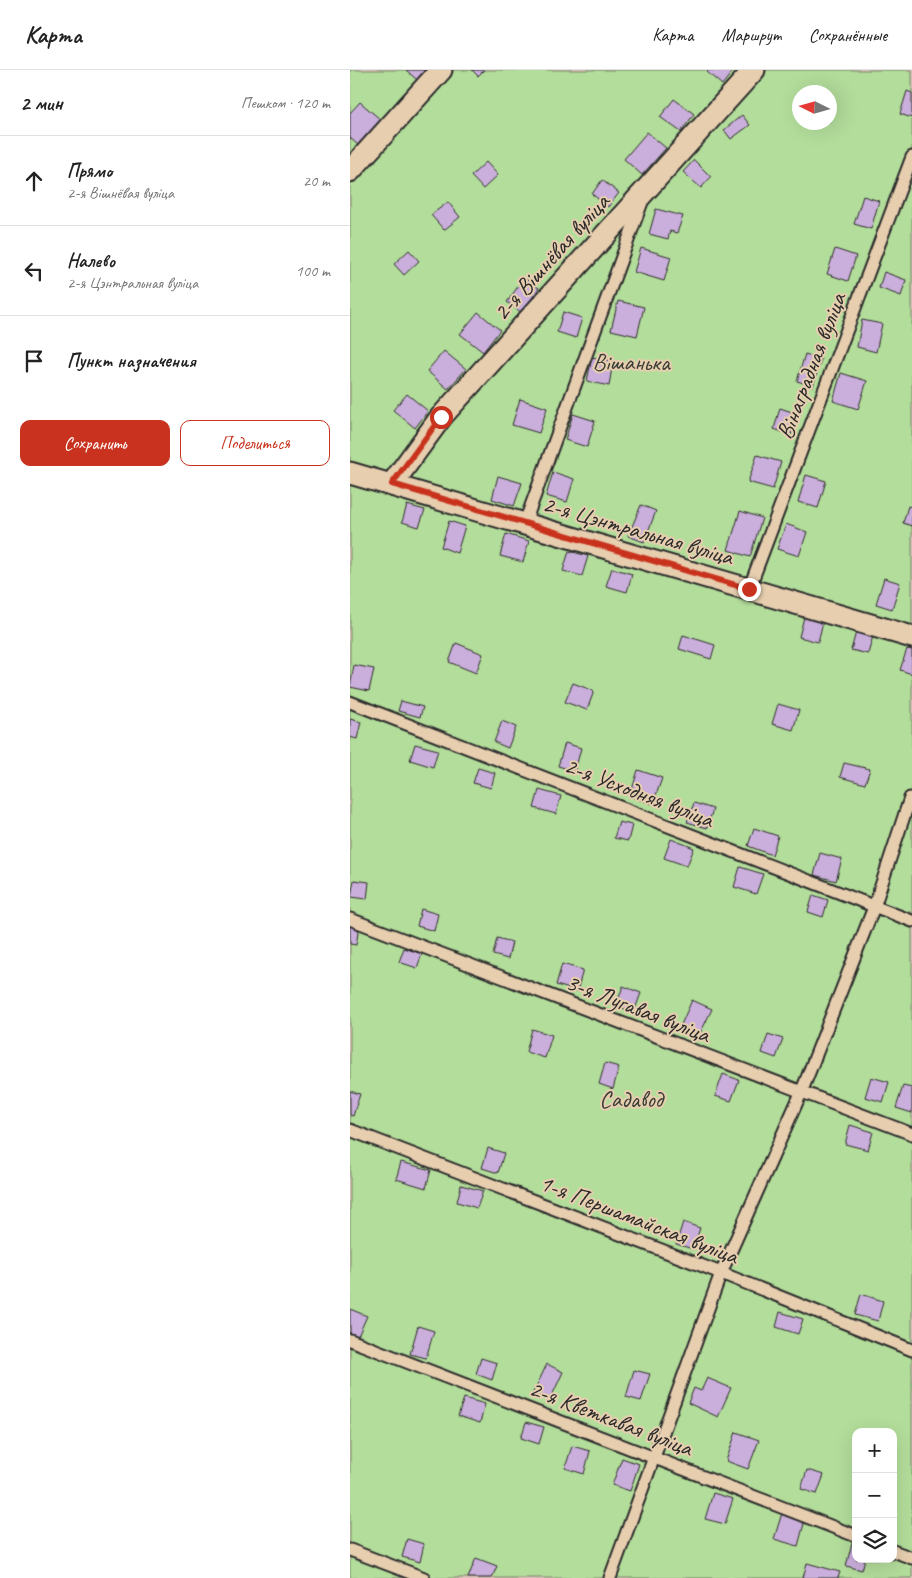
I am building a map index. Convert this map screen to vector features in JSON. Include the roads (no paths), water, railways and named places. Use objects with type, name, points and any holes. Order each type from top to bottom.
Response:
[{"type":"street","points":[[350,171],[441,70]]},
{"type":"street","name":"2-я Вішнёвая вуліца","points":[[392,484],[441,417],[754,70]]},
{"type":"street","name":"2-я Цэнтральная вуліца","points":[[350,473],[912,637]]},
{"type":"lane","name":"Вінаградная вуліца","points":[[749,589],[912,157]]},
{"type":"lane","points":[[524,525],[645,193]]},
{"type":"lane","name":"2-я Усходняя вуліца","points":[[350,702],[912,920]]},
{"type":"lane","points":[[610,1578],[721,1273],[801,1093],[874,906],[910,798]]},
{"type":"lane","name":"3-я Лугавая вуліца","points":[[350,919],[912,1134]]},
{"type":"lane","name":"1-я Першамайская вуліца","points":[[350,1130],[721,1273],[912,1350]]},
{"type":"lane","name":"2-я Кветкавая вуліца","points":[[350,1340],[852,1534]]},
{"type":"lane","points":[[350,1550],[424,1578]]},
{"type":"lane","points":[[897,1552],[912,1558]]},
{"type":"park label","name":"Вішанька","points":[[631,362]]},
{"type":"park label","name":"Садавод","points":[[631,1099]]}]
